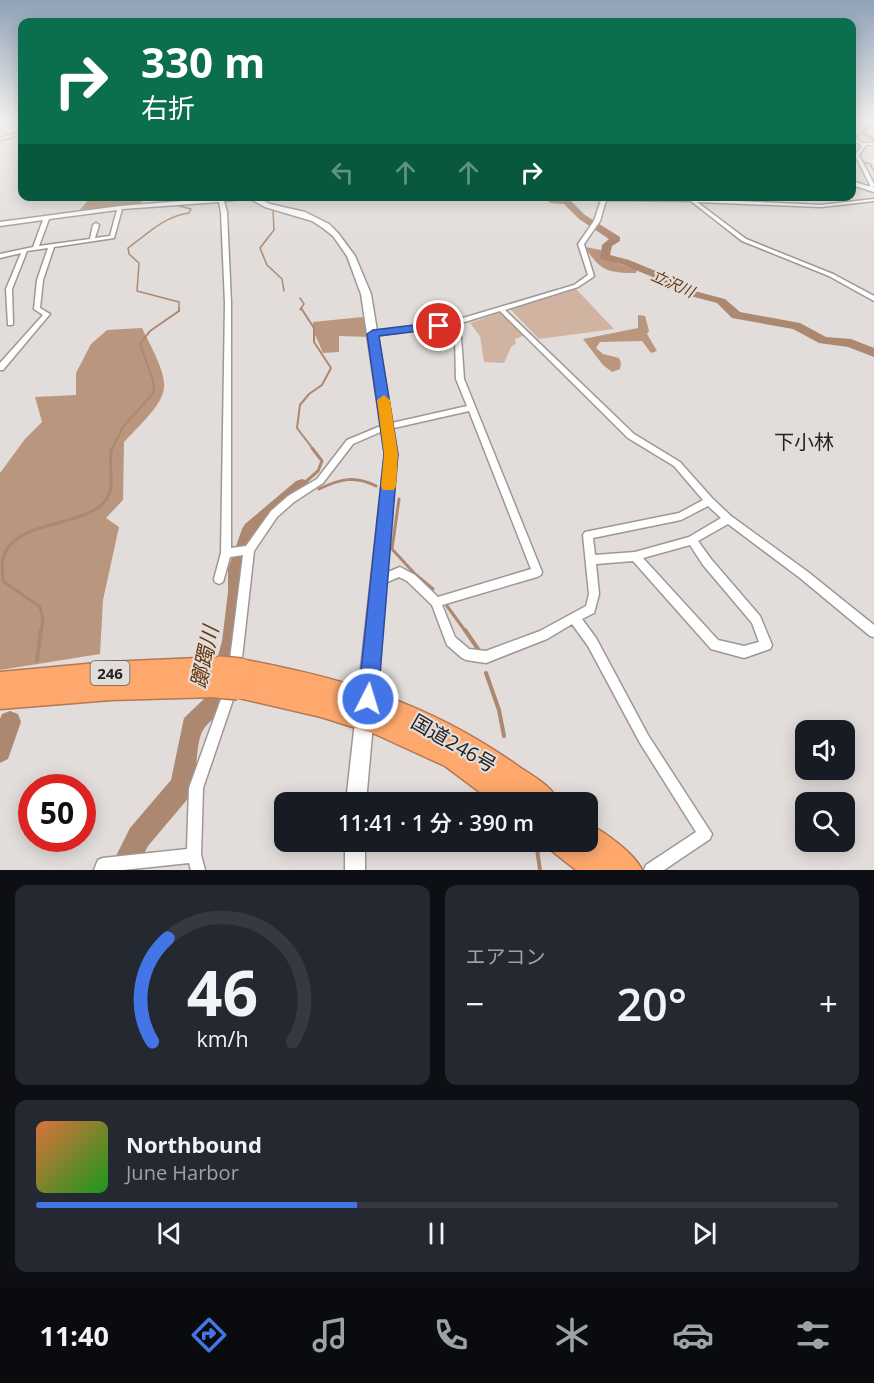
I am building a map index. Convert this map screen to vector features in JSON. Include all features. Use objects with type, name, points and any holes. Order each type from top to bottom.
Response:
[{"type":"highway","name":"国道246号","points":[[0,683],[108,673],[229,678],[294,698],[366,708],[426,724],[482,756],[532,792]]},
{"type":"highway","name":"国道246号","points":[[0,698],[229,678]]},
{"type":"highway","name":"国道246号","points":[[366,708],[399,730],[454,759],[499,792]]},
{"type":"highway","points":[[598,845],[630,870]]},
{"type":"highway","points":[[574,852],[597,870]]},
{"type":"main road","points":[[856,184],[872,190]]},
{"type":"main road","points":[[258,201],[314,218],[336,233],[363,283],[373,334],[391,454],[357,792]]},
{"type":"main road","points":[[355,852],[355,870]]},
{"type":"street","points":[[859,161],[872,185],[872,190]]},
{"type":"street","points":[[714,201],[821,206],[874,200]]},
{"type":"street","points":[[0,224],[120,208],[221,201],[224,212],[228,303],[226,553],[219,579]]},
{"type":"street","points":[[373,334],[454,323],[576,286],[591,276],[580,247],[594,228],[605,201]]},
{"type":"street","points":[[693,201],[744,240],[831,275],[874,299]]},
{"type":"street","points":[[0,256],[52,245],[112,237],[120,208]]},
{"type":"street","points":[[35,248],[47,217]]},
{"type":"street","points":[[92,240],[96,225]]},
{"type":"street","points":[[0,368],[47,314],[37,309],[40,280],[52,245]]},
{"type":"street","points":[[10,324],[9,289],[25,250]]},
{"type":"street","points":[[502,310],[631,436],[677,464],[728,519],[804,575],[874,632]]},
{"type":"street","points":[[436,602],[537,572],[460,379],[458,337],[454,323]]},
{"type":"street","points":[[198,870],[194,855],[196,788],[229,697],[239,644],[249,550],[274,514],[291,499],[320,481],[350,442],[388,427],[472,408]]},
{"type":"street","points":[[378,581],[400,572],[411,578],[436,602],[451,641],[466,654],[486,657],[543,635],[590,609],[594,594],[588,535],[681,516],[709,501]]},
{"type":"street","points":[[591,560],[635,556],[692,540],[728,519]]},
{"type":"street","points":[[635,556],[715,645],[744,652],[766,645],[756,620],[707,562],[692,540]]},
{"type":"street","points":[[226,553],[249,550]]},
{"type":"street","points":[[575,618],[592,642],[644,739],[705,834],[651,870]]},
{"type":"street","points":[[101,870],[103,865],[194,855]]},
{"type":"shaded area","points":[[88,201],[143,201],[137,205],[78,212]]},
{"type":"shaded area","points":[[585,247],[601,250],[603,258],[637,270],[636,273],[612,271],[600,266]]},
{"type":"shaded area","points":[[576,289],[614,329],[539,339],[511,310]]},
{"type":"shaded area","points":[[502,312],[527,334],[515,339],[516,343],[511,347],[504,363],[484,362],[480,336],[470,323]]},
{"type":"shaded area","points":[[638,315],[645,316],[649,331],[647,334],[657,351],[651,353],[642,341],[600,342],[596,348],[603,354],[619,358],[621,363],[620,369],[612,372],[603,365],[583,339],[638,328]]},
{"type":"shaded area","points":[[362,317],[367,321],[369,337],[339,336],[339,352],[323,353],[313,330],[313,322]]},
{"type":"shaded area","points":[[142,328],[160,366],[164,378],[164,389],[152,411],[124,442],[123,500],[106,518],[119,527],[103,600],[100,654],[0,670],[0,473],[25,439],[42,422],[35,397],[76,395],[76,373],[91,344],[107,330]]},
{"type":"waterway","points":[[863,162],[870,164],[874,171]]},
{"type":"waterway","name":"立沢川","points":[[554,201],[567,202],[582,217],[616,239],[607,245],[604,257],[625,262],[659,276],[683,291],[721,301],[736,315],[796,326],[823,340],[851,343],[874,353]]},
{"type":"waterway","points":[[112,449],[123,427],[154,392],[153,380],[140,344],[150,331],[179,311],[179,302],[137,291],[139,263],[129,254],[128,248],[164,222],[189,213],[191,209],[176,205]]},
{"type":"waterway","points":[[273,211],[274,230],[260,248],[267,265],[282,279],[284,291]]},
{"type":"waterway","points":[[300,298],[304,304],[301,308]]},
{"type":"waterway","points":[[301,308],[314,328],[314,342],[331,368],[322,385],[309,394],[300,405],[297,428],[313,449]]},
{"type":"waterway","points":[[41,632],[43,619],[40,607],[3,581],[3,558],[10,545],[21,536],[81,516],[95,510],[105,501],[109,495],[111,483],[112,448]]},
{"type":"waterway","points":[[302,485],[318,471],[322,461],[312,448]]},
{"type":"waterway","points":[[319,489],[354,479],[376,486]]},
{"type":"waterway","name":"躑躅川","points":[[122,870],[139,837],[182,786],[192,726],[216,702],[232,641],[238,592],[237,569],[251,529],[302,485]]},
{"type":"waterway","points":[[399,499],[392,549],[415,574],[433,589]]},
{"type":"waterway","points":[[447,606],[466,632]]},
{"type":"waterway","points":[[37,660],[41,630]]},
{"type":"waterway","points":[[465,630],[478,649]]},
{"type":"waterway","points":[[486,673],[499,710],[504,736]]},
{"type":"waterway","points":[[0,751],[10,722]]},
{"type":"waterway","points":[[537,852],[540,870]]},
{"type":"slow traffic","points":[[384,400],[391,454],[389,486]]},
{"type":"district","name":"下小林","points":[[804,441]]},
{"type":"route","points":[[368,699],[391,454],[373,334],[439,326]]}]
